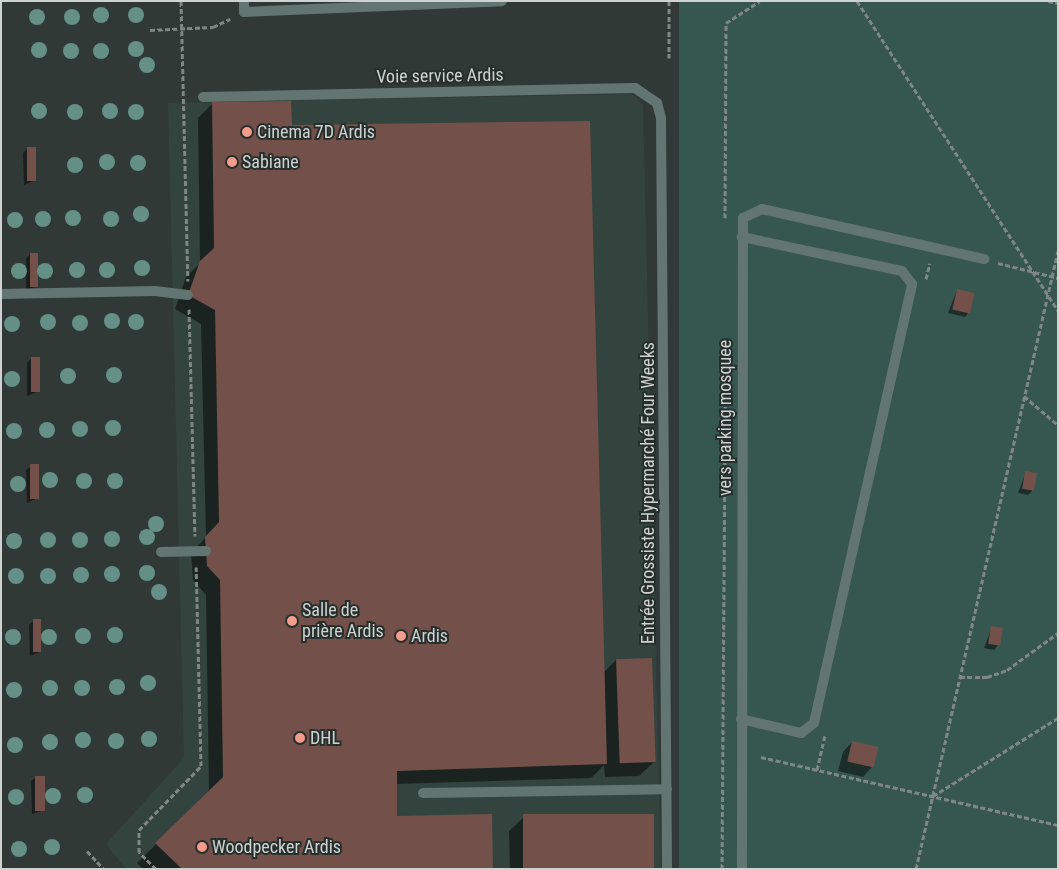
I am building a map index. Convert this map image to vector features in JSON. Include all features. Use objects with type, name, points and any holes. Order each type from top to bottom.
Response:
[{"type":"street","points":[[244,1],[244,12],[502,1]]},
{"type":"street","name":"Voie service Ardis","points":[[203,97],[636,88],[652,97],[661,118]]},
{"type":"street","name":"Entrée Grossiste Hypermarché Four Weeks","points":[[661,118],[667,869]]},
{"type":"street","name":"vers parking mosquee","points":[[742,869],[743,218],[762,209],[984,259]]},
{"type":"street","points":[[741,719],[801,733],[814,723],[912,284],[902,271],[742,237]]},
{"type":"street","points":[[1,294],[155,291],[188,295]]},
{"type":"street","points":[[161,552],[201,551]]},
{"type":"street","points":[[423,794],[667,789]]},
{"type":"path","points":[[156,869],[139,852],[139,830],[201,766],[201,551],[188,295],[181,1]]},
{"type":"path","points":[[668,1],[669,58]]},
{"type":"path","points":[[857,1],[1058,310]]},
{"type":"path","points":[[1048,1],[1058,3]]},
{"type":"path","points":[[150,30],[213,27],[244,12]]},
{"type":"path","points":[[916,869],[1058,251]]},
{"type":"path","points":[[984,259],[1058,278]]},
{"type":"path","points":[[1024,396],[1058,425]]},
{"type":"path","points":[[960,678],[987,677],[1007,670],[1058,633]]},
{"type":"path","points":[[1054,637],[1058,640]]},
{"type":"path","points":[[932,796],[1058,718]]},
{"type":"path","points":[[761,757],[1058,825]]},
{"type":"path","points":[[87,851],[104,869]]},
{"type":"shaded area","points":[[632,94],[643,105],[661,869],[126,869],[106,844],[184,758],[168,103]]},
{"type":"green space","points":[[679,1],[1058,1],[1058,869],[679,869]]},
{"type":"building","points":[[291,101],[292,125],[590,121],[607,764],[397,771],[397,816],[492,814],[493,869],[182,869],[155,843],[223,777],[220,580],[207,566],[205,537],[219,522],[215,310],[188,295],[200,261],[214,248],[212,102]]},
{"type":"building","points":[[27,147],[36,147],[36,181],[27,181]]},
{"type":"building","points":[[30,253],[38,253],[38,287],[30,287]]},
{"type":"building","points":[[957,289],[975,293],[970,314],[952,309]]},
{"type":"building","points":[[31,357],[40,357],[40,392],[31,392]]},
{"type":"building","points":[[30,464],[39,464],[39,499],[30,499]]},
{"type":"building","points":[[1025,471],[1037,473],[1034,491],[1022,489]]},
{"type":"building","points":[[33,619],[41,619],[41,652],[33,652]]},
{"type":"building","points":[[991,626],[1003,628],[1000,646],[988,644]]},
{"type":"building","points":[[652,658],[656,762],[620,763],[616,659]]},
{"type":"building","points":[[852,741],[878,747],[874,768],[847,761]]},
{"type":"building","points":[[35,776],[45,776],[45,811],[35,811]]},
{"type":"building","points":[[523,814],[654,814],[654,869],[523,869]]},
{"type":"place","name":"Cinema 7D Ardis","points":[[247,132]]},
{"type":"place","name":"Sabiane","points":[[232,162]]},
{"type":"place","name":"Salle de prière Ardis","points":[[292,621]]},
{"type":"place","name":"Ardis","points":[[401,636]]},
{"type":"place","name":"DHL","points":[[300,738]]},
{"type":"place","name":"Woodpecker Ardis","points":[[202,847]]}]
